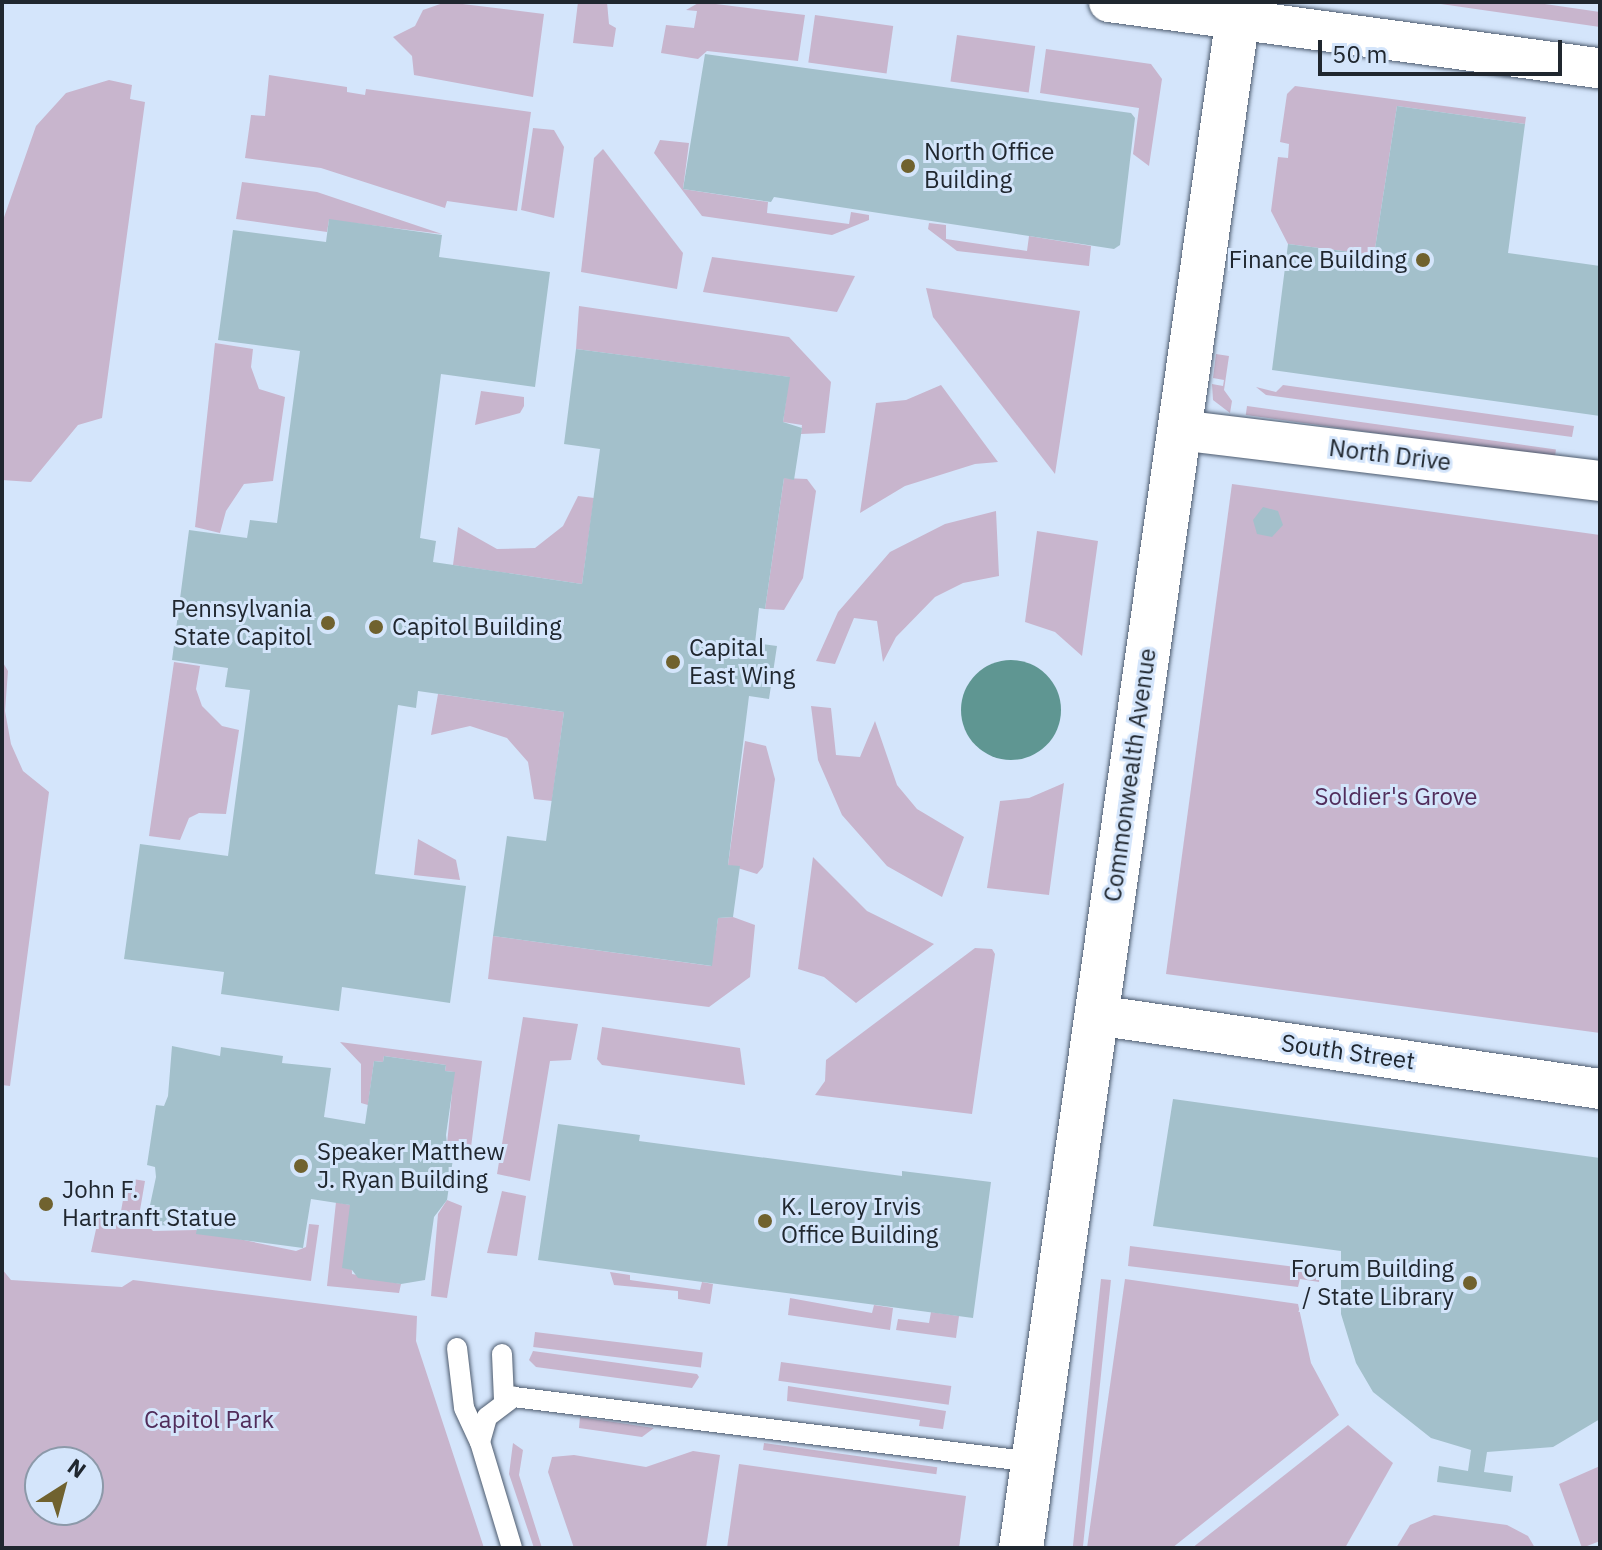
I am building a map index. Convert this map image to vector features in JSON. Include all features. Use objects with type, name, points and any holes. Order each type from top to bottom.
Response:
[{"type":"street","points":[[1109,2],[1238,10],[1600,68]]},
{"type":"street","name":"Commonwealth Avenue","points":[[1021,1548],[1238,10]]},
{"type":"street","name":"North Drive","points":[[1179,430],[1600,481]]},
{"type":"street","name":"South Street","points":[[1096,1015],[1600,1089]]},
{"type":"lane","points":[[457,1348],[464,1408],[480,1442],[512,1548]]},
{"type":"lane","points":[[502,1354],[504,1400]]},
{"type":"lane","points":[[480,1442],[487,1417],[504,1400],[537,1396],[1033,1462]]},
{"type":"green space","points":[[446,2],[544,14],[533,97],[414,75],[412,56],[393,37],[415,26],[423,10]]},
{"type":"green space","points":[[578,2],[607,2],[609,24],[616,28],[613,47],[573,43]]},
{"type":"green space","points":[[700,2],[805,15],[798,61],[707,51],[698,59],[661,53],[666,25],[694,28],[697,11],[686,10]]},
{"type":"green space","points":[[1427,2],[1531,2],[1600,12],[1600,27]]},
{"type":"green space","points":[[815,15],[893,26],[887,74],[808,63]]},
{"type":"green space","points":[[957,35],[1035,46],[1029,93],[950,82]]},
{"type":"green space","points":[[1046,49],[1151,64],[1162,79],[1149,166],[1133,154],[1139,108],[1040,93]]},
{"type":"green space","points":[[269,75],[347,87],[347,92],[365,95],[366,89],[531,112],[517,211],[447,201],[445,208],[321,168],[245,158],[251,115],[265,116]]},
{"type":"green space","points":[[109,80],[132,85],[130,99],[145,102],[102,418],[78,425],[31,482],[2,480],[2,223],[36,126],[66,93]]},
{"type":"green space","points":[[1295,86],[1526,117],[1525,124],[1397,106],[1374,255],[1288,244],[1271,211],[1278,157],[1288,158],[1289,144],[1280,142],[1287,94]]},
{"type":"green space","points":[[533,128],[554,130],[564,147],[554,218],[521,210]]},
{"type":"green space","points":[[660,140],[689,143],[683,189],[768,202],[767,213],[849,224],[851,212],[869,215],[869,220],[832,235],[702,216],[654,153]]},
{"type":"green space","points":[[603,149],[683,253],[677,289],[581,272],[594,158]]},
{"type":"green space","points":[[242,182],[317,192],[442,234],[329,220],[327,232],[236,219]]},
{"type":"green space","points":[[929,223],[946,225],[946,239],[1027,251],[1029,236],[1091,246],[1089,266],[957,251],[928,229]]},
{"type":"green space","points":[[712,257],[855,276],[837,312],[703,292]]},
{"type":"green space","points":[[926,288],[1080,311],[1055,474],[933,317]]},
{"type":"green space","points":[[579,306],[789,337],[831,382],[825,433],[801,434],[802,425],[783,422],[789,377],[576,349]]},
{"type":"green space","points":[[215,343],[253,349],[251,367],[259,389],[285,397],[273,481],[244,484],[226,511],[220,533],[195,527]]},
{"type":"green space","points":[[1216,354],[1229,356],[1224,390],[1232,401],[1230,413],[1213,400],[1212,384],[1223,386],[1224,380],[1213,378]]},
{"type":"green space","points":[[941,385],[998,462],[975,464],[905,486],[860,513],[876,403],[906,400]]},
{"type":"green space","points":[[1283,385],[1574,426],[1572,437],[1266,395],[1256,387],[1276,392]]},
{"type":"green space","points":[[481,391],[524,397],[524,406],[520,413],[475,425]]},
{"type":"green space","points":[[1247,406],[1556,449],[1555,458],[1246,415]]},
{"type":"green space","points":[[784,478],[807,479],[816,491],[803,578],[784,610],[765,609]]},
{"type":"green space","name":"Soldier's Grove","points":[[1232,484],[1600,535],[1600,1033],[1166,974]]},
{"type":"green space","points":[[578,496],[594,498],[582,584],[453,565],[458,527],[497,549],[535,548],[563,526]]},
{"type":"green space","points":[[996,511],[999,576],[963,583],[935,597],[896,637],[883,662],[877,621],[854,618],[835,664],[816,661],[838,612],[890,552],[945,524]]},
{"type":"green space","points":[[1037,531],[1098,541],[1082,656],[1055,632],[1025,622]]},
{"type":"green space","points":[[2,661],[8,671],[5,711],[11,744],[23,771],[49,792],[10,1086],[2,1085]]},
{"type":"green space","points":[[174,662],[200,666],[196,689],[202,706],[222,726],[239,730],[226,814],[199,813],[189,818],[180,840],[149,836]]},
{"type":"green space","points":[[438,694],[564,712],[552,801],[534,799],[528,762],[507,738],[470,726],[431,735]]},
{"type":"green space","points":[[811,706],[831,708],[836,755],[860,757],[875,721],[897,785],[917,809],[964,837],[942,897],[887,866],[842,815],[818,760]]},
{"type":"green space","points":[[745,741],[766,746],[775,779],[763,867],[757,874],[728,865]]},
{"type":"green space","points":[[1064,783],[1049,895],[987,888],[1000,801],[1029,798]]},
{"type":"green space","points":[[418,839],[456,860],[460,880],[414,875]]},
{"type":"green space","points":[[813,857],[867,911],[934,944],[856,1003],[824,977],[798,969]]},
{"type":"green space","points":[[733,917],[755,925],[750,977],[709,1007],[488,979],[493,936],[711,966],[718,918]]},
{"type":"green space","points":[[975,948],[992,949],[995,954],[972,1114],[815,1095],[825,1081],[826,1060]]},
{"type":"green space","points":[[523,1017],[578,1024],[571,1060],[550,1061],[530,1181],[497,1174]]},
{"type":"green space","points":[[602,1027],[740,1048],[745,1085],[602,1065],[597,1059]]},
{"type":"green space","points":[[340,1042],[482,1061],[470,1155],[453,1156],[455,1145],[447,1144],[454,1072],[445,1071],[446,1065],[384,1056],[383,1062],[374,1061],[368,1105],[361,1103],[361,1064]]},
{"type":"green space","points":[[127,1178],[145,1181],[139,1216],[153,1231],[196,1230],[296,1251],[306,1247],[309,1224],[319,1225],[311,1281],[91,1252],[100,1211],[121,1211]]},
{"type":"green space","points":[[502,1191],[526,1196],[517,1256],[487,1253]]},
{"type":"green space","points":[[447,1200],[462,1206],[447,1298],[431,1296],[438,1214]]},
{"type":"green space","points":[[336,1202],[350,1205],[352,1274],[401,1284],[399,1293],[327,1286]]},
{"type":"green space","points":[[1130,1246],[1320,1270],[1319,1282],[1300,1279],[1298,1287],[1128,1266]]},
{"type":"green space","name":"Capitol Park","points":[[2,1269],[11,1280],[122,1287],[133,1280],[417,1316],[416,1341],[484,1548],[2,1548]]},
{"type":"green space","points":[[610,1272],[630,1275],[630,1280],[700,1290],[702,1282],[713,1284],[710,1304],[678,1299],[678,1291],[614,1285]]},
{"type":"green space","points":[[1101,1279],[1111,1280],[1083,1548],[1073,1548]]},
{"type":"green space","points":[[1125,1279],[1298,1304],[1311,1363],[1339,1415],[1172,1548],[1087,1548]]},
{"type":"green space","points":[[790,1298],[872,1313],[874,1305],[893,1308],[890,1330],[788,1315]]},
{"type":"green space","points":[[931,1312],[959,1316],[956,1338],[896,1330],[898,1319],[929,1323]]},
{"type":"green space","points":[[535,1332],[703,1353],[701,1367],[533,1347]]},
{"type":"green space","points":[[533,1351],[697,1374],[699,1377],[692,1388],[536,1367],[529,1360]]},
{"type":"green space","points":[[781,1362],[951,1386],[949,1405],[778,1381]]},
{"type":"green space","points":[[788,1386],[946,1411],[943,1429],[919,1426],[920,1420],[787,1401]]},
{"type":"green space","points":[[580,1417],[654,1428],[642,1437],[579,1428]]},
{"type":"green space","points":[[1348,1425],[1393,1463],[1345,1548],[1192,1548]]},
{"type":"green space","points":[[513,1443],[523,1450],[519,1475],[542,1548],[534,1548],[509,1474]]},
{"type":"green space","points":[[764,1443],[937,1467],[936,1474],[763,1450]]},
{"type":"green space","points":[[693,1451],[720,1455],[706,1548],[574,1548],[548,1472],[552,1457],[574,1455],[646,1467]]},
{"type":"green space","points":[[739,1464],[966,1496],[959,1548],[727,1548]]},
{"type":"green space","points":[[1600,1466],[1600,1541],[1582,1548],[1559,1484]]},
{"type":"green space","points":[[1434,1515],[1507,1525],[1528,1536],[1535,1548],[1396,1548],[1410,1525]]},
{"type":"shaded area","points":[[1011,660],[1030,664],[1046,675],[1057,691],[1061,710],[1057,729],[1046,745],[1030,756],[1011,760],[992,756],[976,745],[965,729],[961,710],[965,691],[976,675],[992,664]]},
{"type":"building","name":"North Office Building","points":[[705,54],[1131,113],[1135,118],[1120,245],[1114,249],[774,197],[771,202],[683,189]]},
{"type":"building","name":"Finance Building","points":[[1397,106],[1525,124],[1508,253],[1600,266],[1600,416],[1272,370],[1288,244],[1374,255]]},
{"type":"building","name":"Capitol Building","points":[[329,219],[442,235],[439,257],[550,272],[535,387],[441,374],[420,538],[436,541],[433,562],[582,584],[600,449],[564,444],[576,349],[790,377],[783,422],[802,428],[794,480],[784,478],[765,609],[759,608],[755,643],[777,646],[769,699],[749,696],[728,865],[740,866],[733,917],[718,918],[712,966],[493,936],[507,836],[546,841],[564,712],[418,691],[416,708],[398,705],[375,874],[466,886],[450,1003],[342,987],[339,1011],[221,994],[224,972],[124,959],[140,844],[228,856],[250,690],[225,687],[228,668],[172,660],[189,530],[247,538],[250,520],[277,523],[300,351],[218,340],[233,230],[326,242]]},
{"type":"building","points":[[1263,507],[1278,511],[1283,525],[1272,537],[1257,534],[1253,520]]},
{"type":"building","name":"Speaker Matthew J. Ryan Building","points":[[172,1046],[220,1056],[221,1047],[283,1056],[282,1063],[331,1068],[324,1117],[365,1124],[374,1061],[383,1062],[384,1056],[446,1065],[445,1071],[455,1072],[446,1135],[447,1144],[455,1145],[447,1200],[434,1217],[425,1280],[401,1284],[358,1278],[352,1270],[342,1268],[350,1205],[311,1199],[303,1248],[196,1234],[197,1228],[146,1224],[156,1177],[155,1167],[147,1165],[156,1105],[164,1106],[168,1096]]},
{"type":"building","name":"Forum Building / State Library","points":[[1173,1099],[1600,1158],[1600,1419],[1553,1447],[1487,1452],[1484,1472],[1513,1476],[1511,1492],[1437,1482],[1439,1466],[1468,1471],[1471,1450],[1431,1438],[1373,1392],[1356,1363],[1341,1314],[1341,1251],[1153,1226]]},
{"type":"building","name":"K. Leroy Irvis Office Building","points":[[558,1124],[640,1135],[639,1141],[902,1176],[902,1171],[991,1182],[973,1318],[538,1260]]},
{"type":"place","name":"North Office Building","points":[[908,166]]},
{"type":"place","name":"Finance Building","points":[[1423,260]]},
{"type":"place","name":"Pennsylvania State Capitol","points":[[328,623]]},
{"type":"place","name":"Capitol Building","points":[[376,627]]},
{"type":"place","name":"Capital East Wing","points":[[673,662]]},
{"type":"place","name":"Speaker Matthew J. Ryan Building","points":[[301,1166]]},
{"type":"place","name":"John F. Hartranft Statue","points":[[46,1204]]},
{"type":"place","name":"K. Leroy Irvis Office Building","points":[[765,1221]]},
{"type":"place","name":"Forum Building / State Library","points":[[1470,1283]]}]
